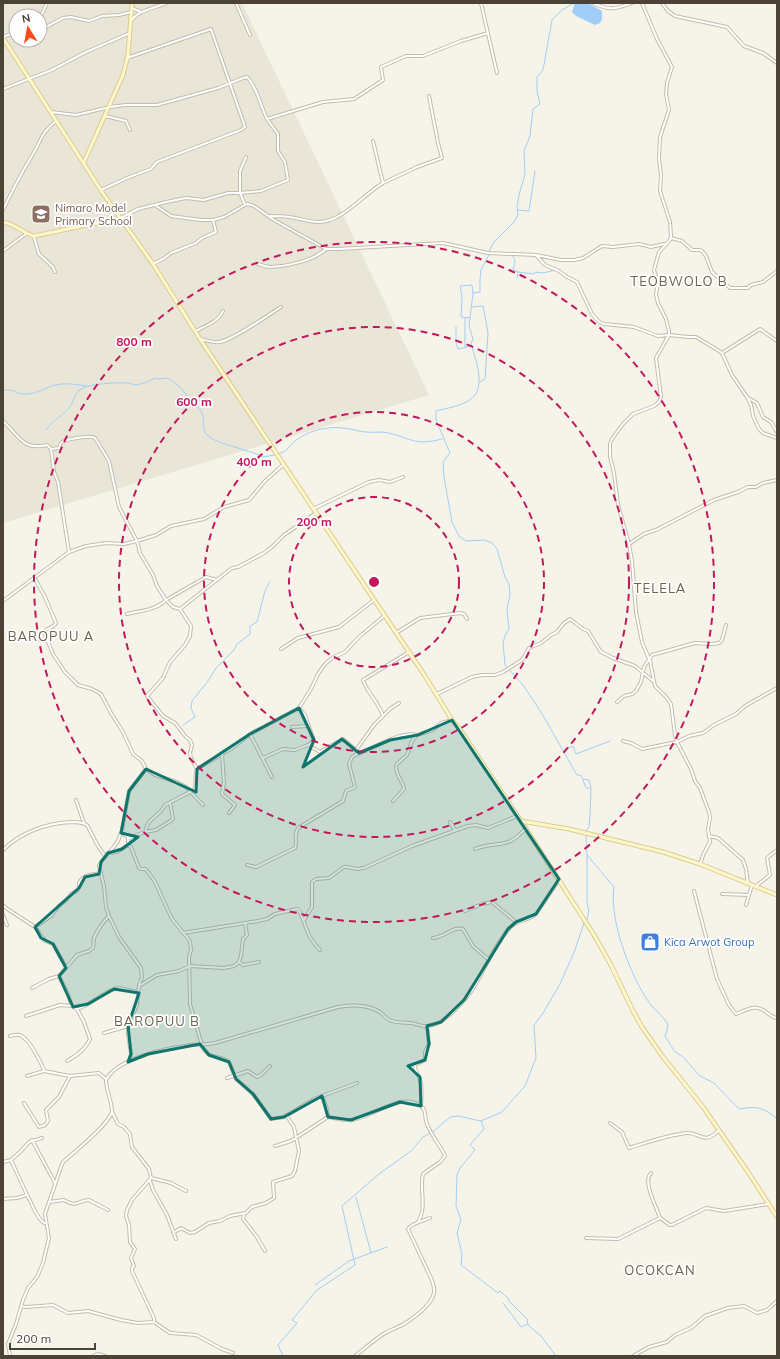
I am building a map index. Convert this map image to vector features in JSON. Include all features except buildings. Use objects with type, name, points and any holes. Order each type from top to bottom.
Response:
[{"type":"street","points":[[84,162],[110,107],[123,75],[127,58],[132,3]]},
{"type":"street","points":[[131,22],[141,12],[167,3]]},
{"type":"street","points":[[236,3],[250,36]]},
{"type":"street","points":[[481,3],[497,74]]},
{"type":"street","points":[[593,3],[611,9],[617,9],[632,3]]},
{"type":"street","points":[[642,3],[657,39],[672,67],[667,83],[666,94],[669,110],[660,137],[659,159],[661,175],[660,190],[670,222],[671,238],[659,252],[654,270],[658,283],[656,292],[658,303],[667,323],[669,335],[656,358],[661,392],[660,399],[654,406],[629,417],[618,430],[610,444],[610,457],[614,473],[618,505],[629,544],[633,568],[638,623],[642,642],[649,659],[656,688],[671,704],[677,742],[691,769],[695,781],[700,788],[709,812],[710,818],[708,829],[710,843],[700,864]]},
{"type":"street","points":[[662,3],[668,11],[675,16],[727,27],[744,46],[763,53],[777,63]]},
{"type":"street","points":[[48,26],[63,18],[71,17],[89,21],[102,16],[119,15],[132,10],[141,12]]},
{"type":"street","points":[[101,190],[150,169],[157,162],[243,128],[244,124],[211,29],[127,58]]},
{"type":"street","points":[[3,89],[30,80],[68,63],[84,53],[130,33]]},
{"type":"street","points":[[267,118],[324,102],[356,98],[383,80],[381,67],[406,56],[423,56],[461,41],[488,33]]},
{"type":"street","points":[[3,38],[101,190],[153,264],[200,339],[559,879],[603,950],[642,1027],[663,1057],[692,1092],[719,1129],[777,1217]]},
{"type":"street","points":[[3,222],[12,224],[34,236],[121,218],[138,208],[186,198],[204,200],[228,192],[240,193],[261,191],[288,180],[285,162],[278,150],[278,134],[263,111],[259,96],[248,79],[243,78],[195,95],[157,105],[125,105],[76,115],[50,112]]},
{"type":"street","points":[[269,216],[289,217],[314,222],[325,222],[332,220],[383,183],[417,167],[442,158],[429,96]]},
{"type":"street","points":[[105,116],[126,121],[130,130]]},
{"type":"street","points":[[3,210],[41,137],[56,121]]},
{"type":"street","points":[[373,141],[383,183]]},
{"type":"street","points":[[245,205],[240,193],[240,171],[246,157]]},
{"type":"street","points":[[155,205],[171,216],[200,220],[213,220],[224,217],[248,204],[254,206],[326,248],[338,249],[443,243],[488,253],[536,255],[561,260],[574,260],[583,258],[602,246],[613,247],[639,244],[651,247],[667,243]]},
{"type":"street","points":[[153,264],[164,259],[171,253],[196,243],[202,238],[215,233],[213,220]]},
{"type":"street","points":[[3,252],[27,233]]},
{"type":"street","points":[[34,236],[35,245],[39,254],[53,267],[55,272]]},
{"type":"street","points":[[671,238],[682,241],[692,250],[702,251],[706,256],[712,272],[730,288],[748,288],[752,285],[763,282],[777,271]]},
{"type":"street","points":[[258,264],[270,267],[300,262],[313,258],[326,248]]},
{"type":"street","points":[[536,255],[545,265],[559,271],[577,282],[592,314],[598,322],[604,324],[634,326],[658,336],[669,335],[696,337],[722,353],[732,375],[747,397],[759,430],[777,438]]},
{"type":"street","points":[[200,339],[219,342],[224,341],[281,307]]},
{"type":"street","points":[[196,331],[215,321],[223,311]]},
{"type":"street","points":[[722,353],[760,329],[777,342]]},
{"type":"street","points":[[747,397],[757,403],[762,416],[771,422],[777,432]]},
{"type":"street","points":[[3,421],[24,444],[35,447],[47,445],[51,449],[54,472],[58,479],[69,552]]},
{"type":"street","points":[[51,449],[59,448],[60,444],[64,441],[89,436],[95,438],[109,461],[119,507],[137,541],[140,553],[166,600],[174,607],[180,609],[192,626],[190,636],[185,645],[170,662],[163,678],[147,696],[163,716],[175,723],[190,740],[192,745],[190,753],[191,758],[197,769]]},
{"type":"street","points":[[3,601],[69,552],[101,543],[124,544],[137,541],[156,535],[171,526],[204,519],[224,506],[249,500],[265,481],[284,464]]},
{"type":"street","points":[[180,609],[232,568],[238,567],[264,553],[314,511],[369,482],[379,480],[390,482],[403,477]]},
{"type":"street","points":[[629,544],[644,534],[714,500],[748,487],[756,487],[763,483],[777,480]]},
{"type":"street","points":[[34,577],[45,597],[56,623],[44,632],[53,654],[61,667],[78,685],[92,689],[101,694],[123,732],[133,754],[142,761],[146,769],[155,775],[177,782],[186,787],[203,806]]},
{"type":"street","points":[[127,614],[148,610],[163,603],[206,577],[217,580]]},
{"type":"street","points":[[281,649],[298,638],[338,627],[374,600]]},
{"type":"street","points":[[396,633],[420,618],[460,613],[464,614],[467,620]]},
{"type":"street","points":[[145,832],[150,821],[162,810],[165,805],[194,790],[196,786],[194,776],[197,769],[234,747],[250,734],[298,708],[325,664],[332,658],[345,652],[359,637],[384,616]]},
{"type":"street","points":[[437,694],[472,677],[495,675],[503,672],[522,660],[529,648],[558,632],[563,624],[570,619],[588,631],[601,652],[635,666],[654,681]]},
{"type":"street","points":[[617,702],[624,696],[636,691],[641,682],[644,667],[654,654],[697,642],[712,644],[719,643],[722,640],[726,626]]},
{"type":"street","points":[[383,716],[378,704],[363,680],[409,652]]},
{"type":"street","points":[[623,741],[631,743],[642,749],[677,742],[689,736],[703,733],[714,725],[734,715],[745,706],[777,688]]},
{"type":"street","points":[[356,754],[356,750],[370,730],[392,707],[399,704]]},
{"type":"street","points":[[263,758],[284,749],[295,750],[308,745],[314,740],[305,715],[298,708]]},
{"type":"street","points":[[393,801],[404,788],[396,770],[397,764],[405,758],[412,741],[418,735],[433,730],[441,723],[452,720]]},
{"type":"street","points":[[292,727],[308,726]]},
{"type":"street","points":[[250,734],[272,777]]},
{"type":"street","points":[[247,865],[256,866],[295,848],[295,833],[298,828],[343,801],[346,791],[355,787],[349,764],[352,757],[397,737],[412,734],[418,735]]},
{"type":"street","points":[[308,745],[320,752],[343,739],[356,750]]},
{"type":"street","points":[[222,754],[224,783],[222,794],[235,805],[229,813]]},
{"type":"street","points":[[128,1062],[131,1054],[128,1026],[136,1005],[142,977],[141,968],[119,937],[109,916],[99,866],[105,856],[115,845],[121,833],[129,791],[146,769]]},
{"type":"street","points":[[76,800],[84,823],[105,856]]},
{"type":"street","points":[[128,838],[156,830],[172,820],[173,816],[169,804],[170,802]]},
{"type":"street","points":[[304,920],[312,907],[312,882],[316,878],[329,878],[339,870],[347,867],[357,869],[364,868],[402,852],[410,847],[455,830],[474,824],[488,828],[506,822],[517,815]]},
{"type":"street","points":[[521,821],[605,838],[663,852],[700,864],[777,895]]},
{"type":"street","points":[[3,850],[17,839],[34,830],[64,822],[84,823]]},
{"type":"street","points":[[450,822],[455,830]]},
{"type":"street","points":[[475,849],[502,845],[518,836],[526,828]]},
{"type":"street","points":[[121,833],[126,835],[128,838],[128,845],[131,847],[139,868],[147,870],[154,880],[172,919],[190,941],[191,950],[189,957],[190,966],[188,977],[190,1004],[204,1050],[209,1055],[229,1062],[235,1077],[257,1099],[262,1109],[270,1119],[279,1118],[308,1102],[357,1083]]},
{"type":"street","points":[[709,836],[718,838],[743,860],[748,884]]},
{"type":"street","points":[[108,853],[117,852],[128,845]]},
{"type":"street","points":[[746,905],[754,886],[770,875],[767,858],[777,850]]},
{"type":"street","points":[[35,927],[51,916],[71,894],[78,890],[80,883],[85,877],[90,874],[100,873]]},
{"type":"street","points":[[176,1239],[151,1180],[149,1169],[132,1147],[130,1134],[124,1127],[118,1124],[112,1112],[106,1089],[106,1080],[114,1071],[128,1062],[148,1054],[188,1045],[215,1043],[325,1010],[351,1006],[362,1006],[376,1010],[390,1021],[394,1022],[427,1026],[441,1022],[464,1000],[475,986],[508,929],[516,922],[531,918],[536,914],[559,879]]},
{"type":"street","points":[[694,890],[717,979],[729,1005],[736,1014],[758,1008],[777,1018]]},
{"type":"street","points":[[722,894],[749,895]]},
{"type":"street","points":[[465,911],[482,904],[492,902],[516,922]]},
{"type":"street","points":[[3,905],[15,915],[35,927],[41,938],[53,944],[66,968]]},
{"type":"street","points":[[183,934],[267,919],[275,914],[297,909],[304,920],[307,934],[320,950]]},
{"type":"street","points":[[3,915],[7,925]]},
{"type":"street","points":[[32,988],[49,979],[59,976],[77,956],[93,948],[94,939],[97,932],[109,916]]},
{"type":"street","points":[[139,986],[157,975],[178,971],[190,966],[224,968],[234,966],[239,962],[243,939],[247,935],[245,923]]},
{"type":"street","points":[[433,938],[442,936],[452,930],[459,928],[463,929],[473,946],[489,960]]},
{"type":"street","points":[[239,962],[242,965],[259,962]]},
{"type":"street","points":[[59,976],[72,1006]]},
{"type":"street","points":[[76,1009],[114,989],[119,988],[138,992]]},
{"type":"street","points":[[26,1016],[60,1005],[72,1006],[76,1009],[84,1022],[90,1039],[77,1056],[67,1061]]},
{"type":"street","points":[[104,1033],[128,1026]]},
{"type":"street","points":[[417,1223],[420,1220],[422,1208],[423,1174],[446,1156],[427,1125],[426,1115],[421,1106],[420,1077],[415,1071],[415,1065],[425,1060],[425,1052],[429,1044],[427,1026]]},
{"type":"street","points":[[10,1036],[18,1035],[26,1040],[39,1059],[44,1071]]},
{"type":"street","points":[[227,1078],[235,1077],[242,1072],[248,1071],[256,1077],[261,1075],[270,1066]]},
{"type":"street","points":[[27,1076],[44,1071],[70,1076],[99,1073],[106,1079],[107,1078]]},
{"type":"street","points":[[24,1103],[39,1127],[45,1125],[48,1121],[46,1110],[59,1097],[70,1076]]},
{"type":"street","points":[[322,1096],[327,1109],[328,1117]]},
{"type":"street","points":[[275,1146],[285,1144],[297,1138],[328,1117],[351,1120],[359,1119],[400,1102],[411,1102],[421,1106]]},
{"type":"street","points":[[10,1356],[8,1344],[28,1288],[37,1277],[43,1263],[49,1238],[45,1214],[63,1162],[107,1121],[112,1112]]},
{"type":"street","points":[[173,1233],[181,1228],[190,1233],[195,1232],[209,1223],[248,1212],[250,1208],[270,1201],[274,1198],[273,1182],[275,1180],[288,1178],[293,1174],[299,1150],[294,1127],[286,1115]]},
{"type":"street","points":[[610,1123],[622,1132],[629,1148],[688,1133],[704,1138],[712,1135],[719,1129]]},
{"type":"street","points":[[3,1162],[11,1160],[32,1140],[42,1138]]},
{"type":"street","points":[[32,1140],[55,1183]]},
{"type":"street","points":[[11,1160],[35,1212],[40,1220],[46,1223]]},
{"type":"street","points":[[651,1173],[648,1177],[649,1189],[660,1218],[670,1225],[706,1208],[724,1211],[769,1204]]},
{"type":"street","points":[[151,1180],[171,1183],[186,1191]]},
{"type":"street","points":[[151,1180],[132,1200],[126,1216],[129,1225],[130,1242],[135,1249],[131,1258],[134,1266],[131,1269],[154,1318],[154,1322]]},
{"type":"street","points":[[3,1199],[17,1198],[27,1195]]},
{"type":"street","points":[[49,1202],[64,1200],[70,1204],[76,1204],[89,1200],[108,1210]]},
{"type":"street","points":[[244,1213],[243,1219],[257,1237],[264,1248],[264,1251]]},
{"type":"street","points":[[355,1356],[382,1334],[403,1324],[417,1315],[426,1306],[434,1294],[434,1286],[430,1274],[408,1230],[409,1227],[430,1218]]},
{"type":"street","points":[[586,1238],[618,1238],[660,1218]]},
{"type":"street","points":[[633,1356],[649,1347],[668,1342],[675,1335],[691,1328],[705,1316],[728,1308],[742,1306],[757,1313],[767,1310],[777,1301]]},
{"type":"street","points":[[22,1306],[53,1305],[68,1313],[88,1311],[138,1323],[154,1322],[170,1333],[196,1335],[222,1349],[233,1353]]},
{"type":"street","points":[[93,1356],[98,1354],[105,1356]]},
{"type":"highlighted area","points":[[299,708],[314,740],[303,767],[342,739],[359,753],[390,740],[418,735],[452,720],[559,879],[536,914],[516,922],[508,929],[464,1000],[441,1022],[427,1026],[429,1044],[425,1060],[408,1066],[420,1077],[421,1106],[400,1102],[351,1120],[328,1117],[322,1096],[284,1117],[271,1119],[253,1094],[236,1079],[229,1062],[209,1055],[200,1044],[148,1054],[128,1062],[131,1054],[128,1026],[139,993],[114,989],[88,1004],[73,1007],[59,976],[66,968],[53,944],[41,938],[35,927],[79,888],[85,877],[99,874],[101,862],[108,853],[122,849],[138,837],[121,833],[129,791],[146,769],[196,792],[197,769],[250,734]]},
{"type":"shaded area","points":[[3,3],[242,3],[429,395],[3,523]]},
{"type":"water","points":[[575,3],[588,3],[602,11],[602,19],[600,23],[595,25],[576,16],[572,12]]},
{"type":"waterway","points":[[574,3],[562,10],[552,20],[543,70],[537,77],[537,91],[540,104],[533,109],[530,136],[524,151],[525,174],[519,195],[517,207],[518,215],[514,222],[494,242],[481,270],[480,292],[473,293],[469,326],[473,339],[471,343],[477,365],[479,380],[476,394],[471,399],[463,403],[436,411],[436,420],[450,453],[443,462],[444,477],[452,522],[459,536],[466,541],[485,540],[492,543],[497,549],[505,577],[509,584],[510,595],[507,609],[509,629],[503,643],[505,665],[523,685],[541,712],[577,775],[580,775],[583,779],[589,780],[591,788],[589,827],[586,831],[587,855],[614,887],[614,914],[617,929],[627,959],[646,998],[668,1024],[665,1036],[675,1052],[682,1056],[700,1076],[714,1083],[739,1109],[760,1108],[777,1119]]},
{"type":"waterway","points":[[518,210],[529,211],[535,171]]},
{"type":"waterway","points":[[512,255],[515,262],[513,269],[518,272],[534,274],[535,272],[543,273],[555,270]]},
{"type":"waterway","points":[[517,278],[518,272]]},
{"type":"waterway","points":[[470,318],[461,317],[462,296],[460,286],[472,285],[473,293]]},
{"type":"waterway","points":[[472,307],[483,306],[488,333],[485,379],[480,382]]},
{"type":"waterway","points":[[465,318],[465,347]]},
{"type":"waterway","points":[[456,327],[456,342],[458,349],[471,346]]},
{"type":"waterway","points":[[46,430],[69,409],[78,391],[85,387],[117,383],[136,385],[156,378],[168,378],[182,389],[194,405],[201,411],[204,428],[208,436],[219,442],[263,457],[275,455]]},
{"type":"waterway","points":[[3,391],[11,390],[21,394],[28,394],[60,384],[87,386]]},
{"type":"waterway","points":[[278,454],[285,451],[302,436],[319,429],[346,428],[365,432],[386,432],[420,442],[442,439]]},
{"type":"waterway","points":[[183,725],[195,717],[191,708],[192,701],[216,668],[234,650],[237,644],[250,634],[250,626],[257,622],[265,591],[270,581]]},
{"type":"waterway","points":[[565,749],[573,746],[576,754],[610,741]]},
{"type":"waterway","points":[[583,780],[586,788],[590,788]]},
{"type":"waterway","points":[[587,855],[587,903],[589,910],[587,920]]},
{"type":"waterway","points":[[556,1356],[541,1336],[528,1325],[527,1319],[508,1300],[509,1299],[500,1291],[498,1293],[461,1265],[462,1254],[457,1233],[461,1220],[456,1206],[457,1175],[460,1168],[475,1150],[470,1145],[484,1129],[481,1121],[502,1112],[525,1086],[536,1058],[534,1025],[560,984],[575,950],[584,923]]},
{"type":"waterway","points":[[283,1356],[278,1345],[297,1323],[292,1320],[317,1290],[355,1265],[342,1206],[379,1174],[411,1151],[423,1137],[434,1131],[450,1117],[458,1116],[481,1121]]},
{"type":"waterway","points":[[356,1197],[371,1253]]},
{"type":"waterway","points":[[315,1285],[349,1261],[387,1247]]},
{"type":"waterway","points":[[503,1303],[521,1327],[528,1324]]},
{"type":"place","name":"Nimaro Model Primary School","points":[[41,214]]},
{"type":"place","name":"Kica Arwot Group","points":[[650,942]]},
{"type":"district","name":"TEOBWOLO B","points":[[679,281]]},
{"type":"district","name":"TELELA","points":[[660,588]]},
{"type":"district","name":"BAROPUU A","points":[[51,636]]},
{"type":"district","name":"BAROPUU B","points":[[157,1021]]},
{"type":"district","name":"OCOKCAN","points":[[660,1270]]}]
